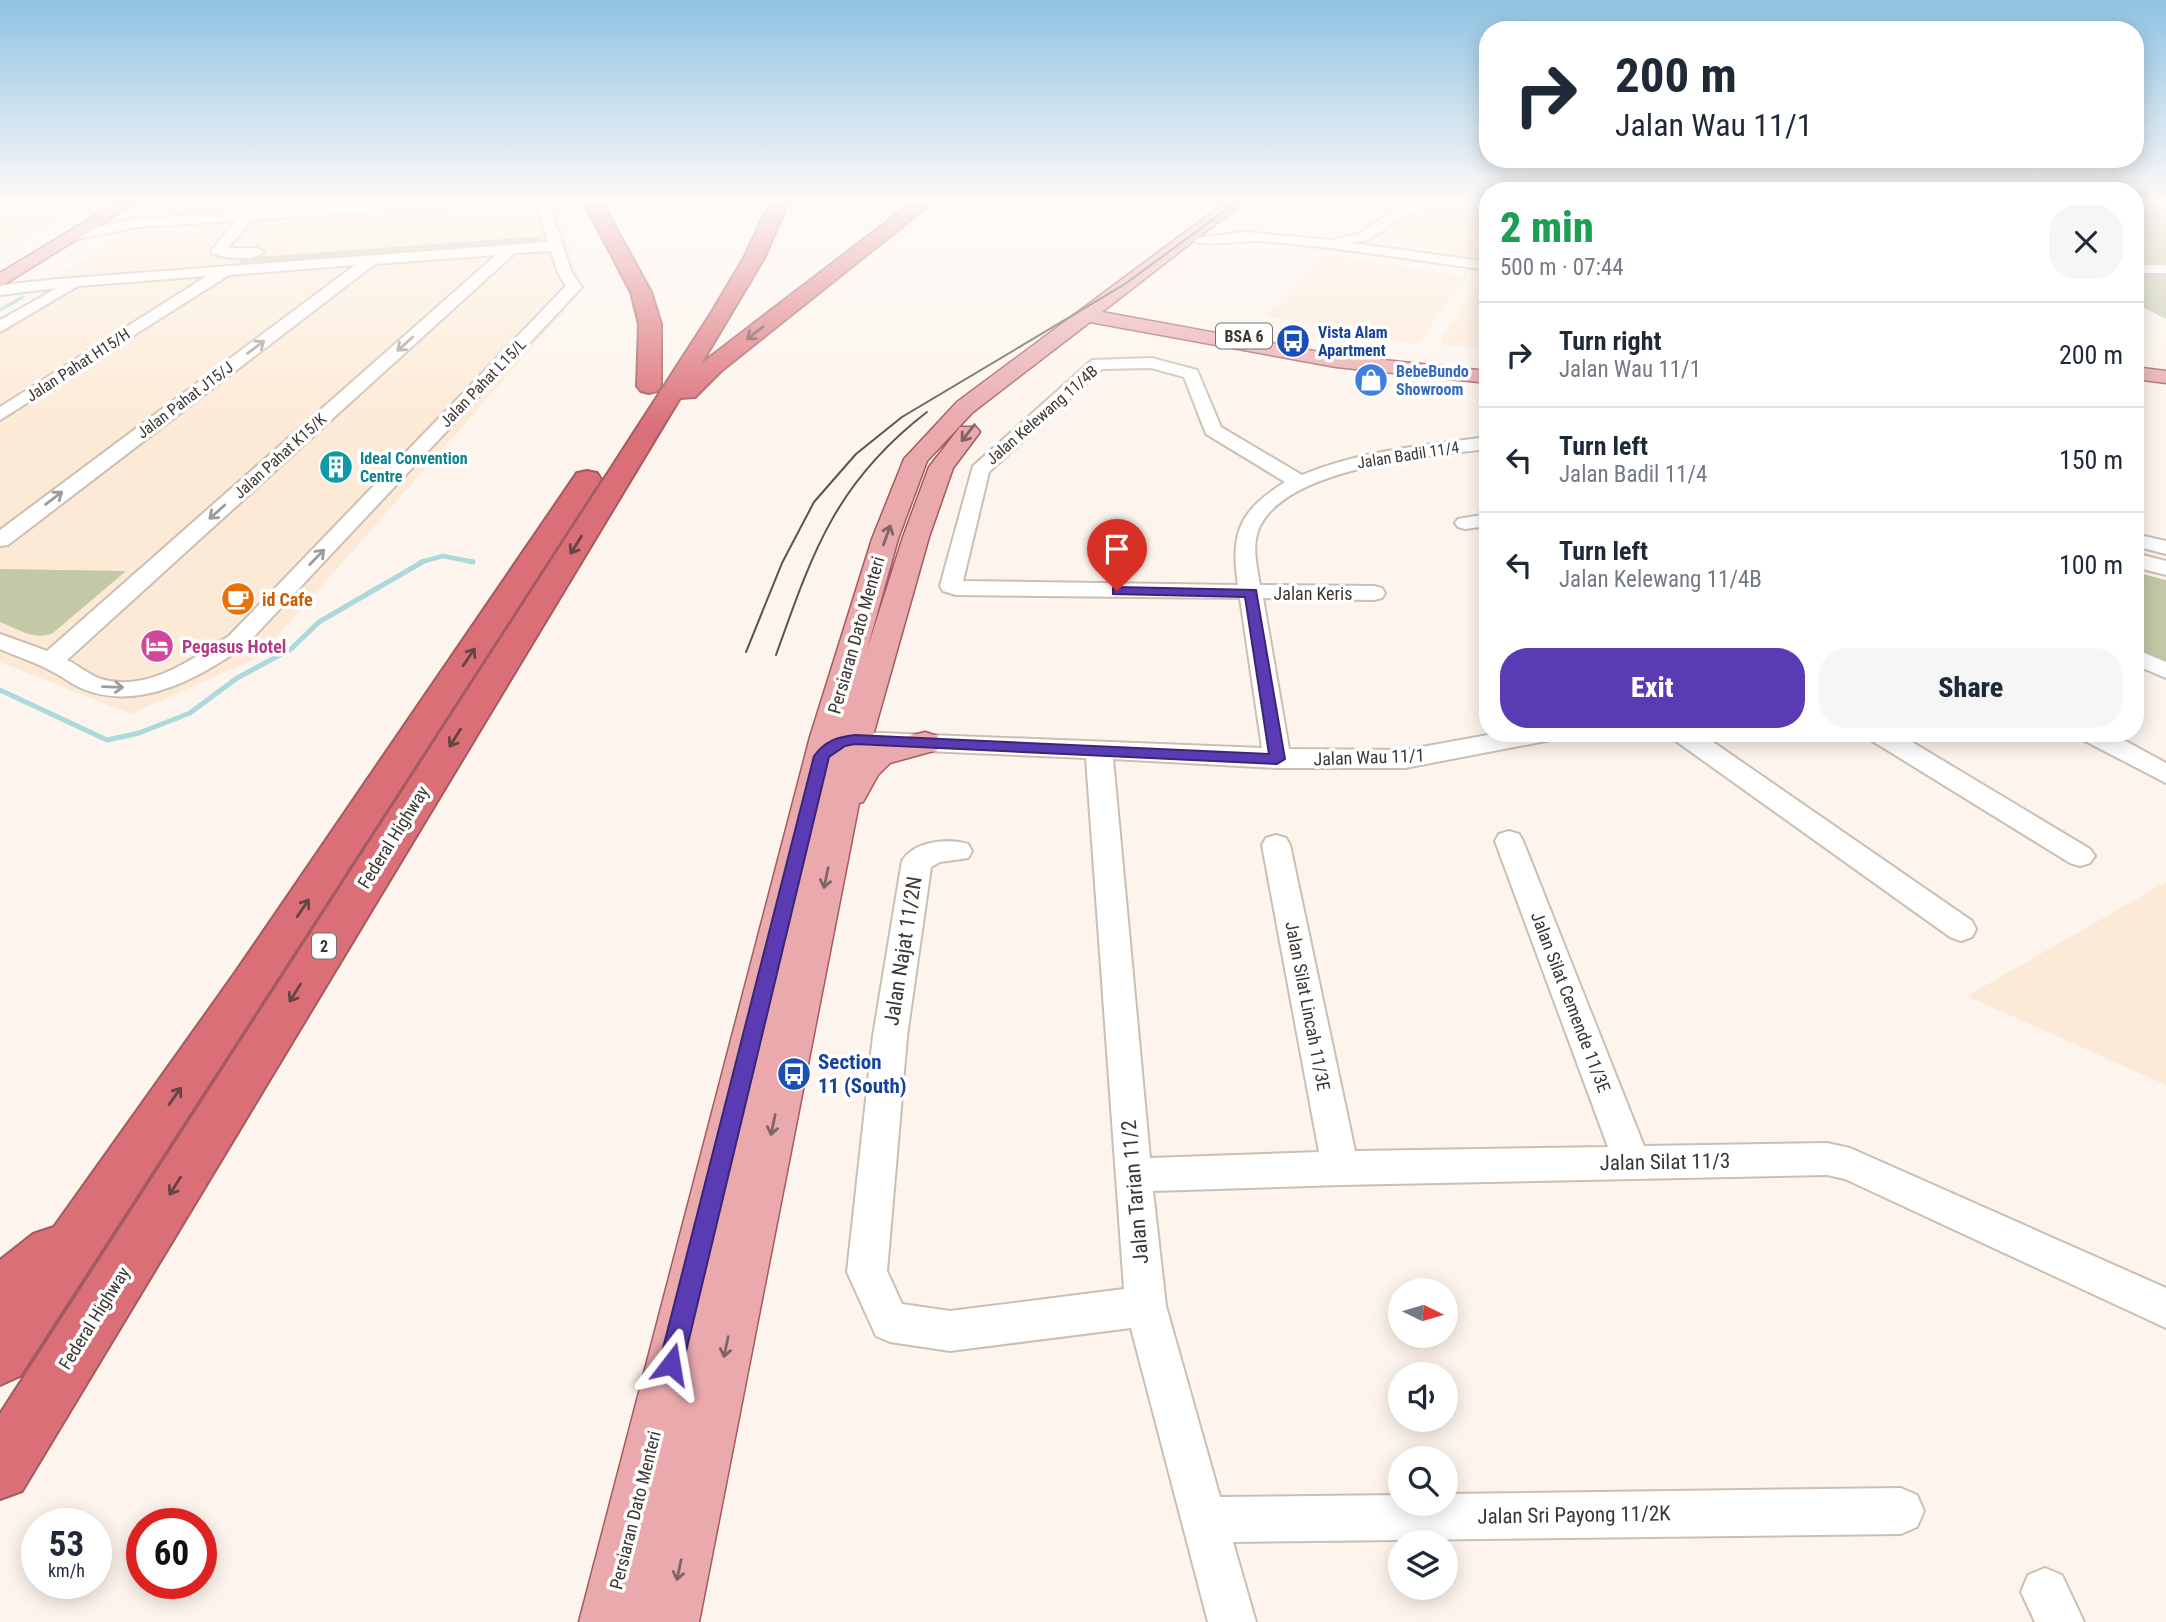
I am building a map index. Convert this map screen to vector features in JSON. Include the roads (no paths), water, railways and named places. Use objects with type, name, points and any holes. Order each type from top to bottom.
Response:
[{"type":"highway","points":[[633,277],[641,292],[650,324],[650,405]]},
{"type":"highway","name":"Federal Highway","points":[[0,1356],[85,1226],[741,277]]},
{"type":"highway","points":[[650,405],[713,366],[828,277]]},
{"type":"highway","name":"Federal Highway","points":[[0,1469],[650,405],[670,353]]},
{"type":"highway","points":[[0,1304],[21,1276],[85,1226]]},
{"type":"main road","name":"Persiaran Dato Menteri","points":[[609,1622],[885,538],[916,459],[964,407],[1099,313],[1144,277]]},
{"type":"main road","name":"Persiaran Dato Menteri","points":[[669,1622],[838,820],[836,738],[877,667],[941,467],[984,412],[1075,341],[1099,313],[1144,303],[1168,277]]},
{"type":"main road","name":"BSA 6","points":[[1099,313],[1144,303],[1374,359],[1479,368]]},
{"type":"main road","name":"BSA 6","points":[[1099,313],[1184,333],[1354,366],[1431,375],[1479,377]]},
{"type":"main road","points":[[1075,341],[1111,330],[1129,328],[1184,333]]},
{"type":"main road","points":[[2144,376],[2166,377]]},
{"type":"main road","points":[[2144,388],[2166,388]]},
{"type":"main road","points":[[877,667],[875,707],[879,719],[887,728],[925,743]]},
{"type":"main road","points":[[838,820],[860,773],[871,759],[884,750],[925,743]]},
{"type":"street","points":[[5,279],[79,281],[137,277]]},
{"type":"street","name":"Jalan Pahat H15/H","points":[[0,415],[217,277]]},
{"type":"street","name":"Jalan Pahat J15/J","points":[[0,540],[349,277]]},
{"type":"street","name":"Jalan Pahat K15/K","points":[[50,662],[480,277]]},
{"type":"street","name":"Jalan Pahat L15/L","points":[[50,662],[95,685],[138,687],[179,676],[237,641],[574,287],[567,277]]},
{"type":"street","points":[[0,327],[79,281]]},
{"type":"street","name":"Jalan Kelewang 11/4B","points":[[1251,593],[970,589],[951,586],[980,470],[1098,364],[1152,363],[1191,373],[1213,430],[1301,484]]},
{"type":"street","name":"Jalan Badil 11/4","points":[[1277,759],[1245,559],[1246,537],[1253,520],[1267,504],[1286,491],[1348,465],[1410,453],[1479,444]]},
{"type":"street","points":[[1465,523],[1479,521]]},
{"type":"street","points":[[2144,542],[2166,548]]},
{"type":"street","points":[[2144,562],[2166,568]]},
{"type":"street","name":"Jalan Keris","points":[[1251,593],[1374,593]]},
{"type":"street","points":[[0,641],[50,662]]},
{"type":"street","points":[[2144,660],[2166,671]]},
{"type":"street","name":"Jalan Wau 11/1","points":[[836,738],[1277,759],[1405,759],[1497,742]]},
{"type":"street","points":[[1695,742],[1961,929]]},
{"type":"street","points":[[1893,742],[2080,856]]},
{"type":"street","points":[[2107,742],[2166,774]]},
{"type":"street","name":"Jalan Tarian 11/2","points":[[1100,752],[1133,1175],[1146,1306],[1232,1622]]},
{"type":"street","name":"Jalan Silat Cemende 11/3E","points":[[1509,841],[1632,1163]]},
{"type":"street","name":"Jalan Silat Lincah 11/3E","points":[[1276,845],[1340,1168]]},
{"type":"street","name":"Jalan Najat 11/2N","points":[[958,851],[936,852],[917,861],[890,1036],[867,1272],[890,1322],[950,1331],[1146,1306]]},
{"type":"street","name":"Jalan Silat 11/3","points":[[1133,1175],[1340,1168],[1827,1160],[1850,1164],[2166,1308]]},
{"type":"street","name":"Jalan Sri Payong 11/2K","points":[[1204,1520],[1901,1511]]},
{"type":"waterway","points":[[0,310],[23,297]]},
{"type":"waterway","points":[[423,561],[443,556],[473,562],[467,561]]},
{"type":"waterway","points":[[0,690],[107,740],[139,733],[190,713],[237,678],[291,649],[319,622],[423,561]]},
{"type":"tram line","points":[[746,652],[782,563],[814,502],[856,454],[902,417],[1135,277]]},
{"type":"tram line","points":[[776,655],[816,551],[849,492],[896,438],[927,412]]},
{"type":"place","name":"Vista Alam Apartment","points":[[1293,341]]},
{"type":"place","name":"BebeBundo Showroom","points":[[1371,380]]},
{"type":"place","name":"Ideal Convention Centre","points":[[336,467]]},
{"type":"place","name":"id Cafe","points":[[238,599]]},
{"type":"place","name":"Pegasus Hotel","points":[[157,646]]},
{"type":"place","name":"Section 11 (South)","points":[[794,1074]]}]
